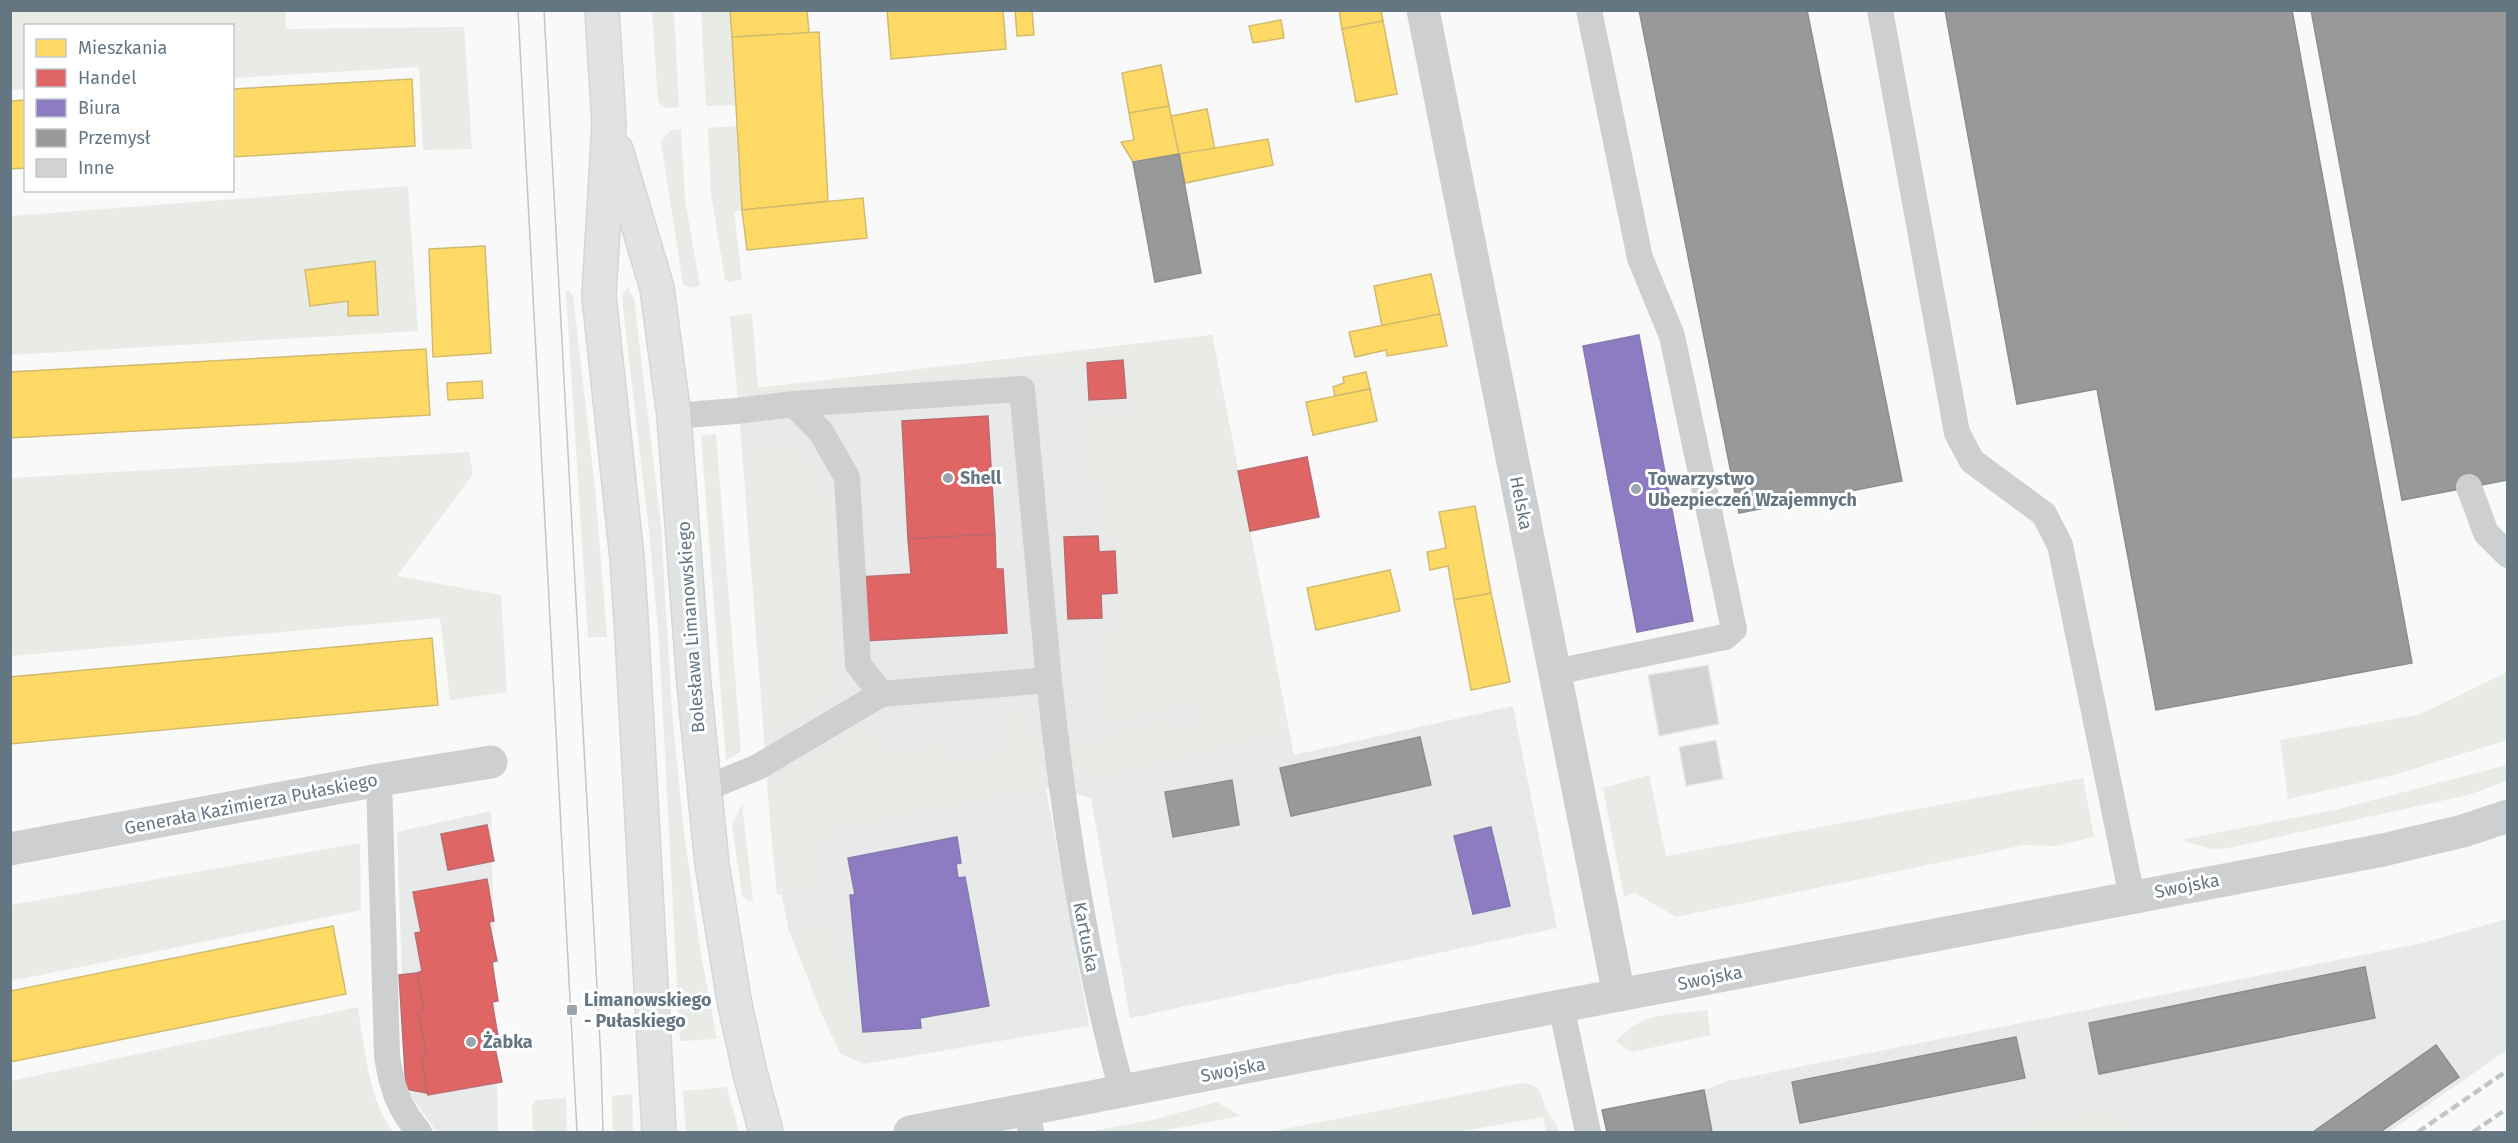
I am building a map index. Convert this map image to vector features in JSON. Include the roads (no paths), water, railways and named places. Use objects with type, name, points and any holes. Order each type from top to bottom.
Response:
[{"type":"main road","name":"Bolesława Limanowskiego","points":[[602,10],[609,124],[599,296],[632,624],[659,1132]]},
{"type":"main road","name":"Bolesława Limanowskiego","points":[[609,124],[657,288],[674,416],[704,787],[714,875],[734,1000],[766,1132]]},
{"type":"street","name":"Helska","points":[[1423,10],[1619,995]]},
{"type":"street","name":"Generała Kazimierza Pułaskiego","points":[[10,849],[379,780],[491,762]]},
{"type":"street","name":"Swojska","points":[[910,1132],[1029,1121],[1122,1091],[2384,850],[2463,831],[2508,816]]},
{"type":"lane","points":[[1555,672],[1725,636],[1734,629],[1672,336],[1640,258],[1589,10]]},
{"type":"lane","points":[[1880,10],[1957,433],[1972,460],[2044,514],[2060,545],[2132,897]]},
{"type":"lane","name":"Kartuska","points":[[794,404],[1022,389],[1060,781],[1081,914],[1101,1012],[1122,1091]]},
{"type":"lane","points":[[674,416],[794,404],[820,432],[847,477],[858,664],[881,694]]},
{"type":"lane","points":[[2469,487],[2486,533],[2508,555]]},
{"type":"lane","points":[[704,787],[720,783],[758,766],[881,694],[1049,680]]},
{"type":"lane","points":[[379,780],[387,1056],[392,1086],[404,1114],[419,1132]]},
{"type":"lane","points":[[1561,1006],[1588,1132]]},
{"type":"tram line","points":[[518,10],[577,1132]]},
{"type":"tram line","points":[[544,10],[603,1132]]},
{"type":"railway","points":[[2418,1132],[2508,1070]]},
{"type":"railway","points":[[2473,1132],[2508,1108]]},
{"type":"place","name":"Shell","points":[[948,478]]},
{"type":"place","name":"Towarzystwo Ubezpieczeń Wzajemnych","points":[[1636,489]]},
{"type":"place","name":"Limanowskiego - Pułaskiego","points":[[572,1010]]},
{"type":"place","name":"Żabka","points":[[471,1042]]}]
